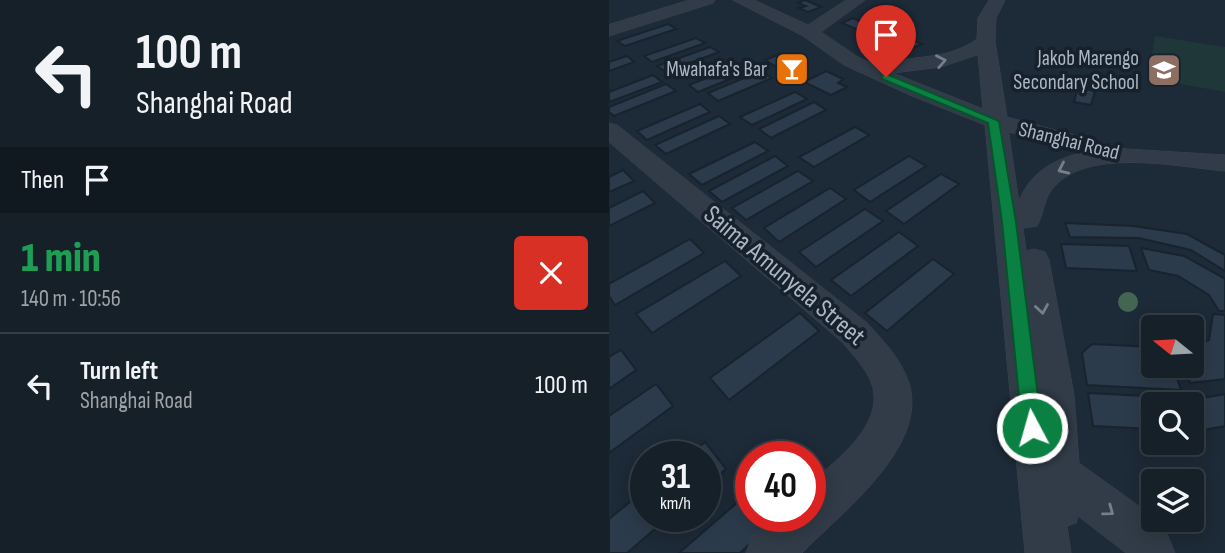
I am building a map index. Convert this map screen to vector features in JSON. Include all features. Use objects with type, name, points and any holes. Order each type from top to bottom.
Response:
[{"type":"street","points":[[609,31],[707,0]]},
{"type":"street","name":"Shanghai Road","points":[[741,0],[1004,117],[1225,163]]},
{"type":"street","points":[[809,32],[857,0]]},
{"type":"street","points":[[997,0],[988,18],[986,41],[1027,219],[1055,395],[1060,553]]},
{"type":"street","points":[[1011,0],[1002,21],[1009,222],[1048,553]]},
{"type":"street","name":"Shanghai Road","points":[[809,32],[851,61],[919,92],[1126,156],[1225,163]]},
{"type":"street","points":[[891,66],[954,58],[970,53],[986,41]]},
{"type":"street","name":"Saima Amunyela Street","points":[[609,130],[854,332],[884,370],[891,387],[891,410],[884,432],[862,463],[826,498]]},
{"type":"street","points":[[1027,219],[1036,190],[1047,177],[1079,162],[1101,157],[1126,156]]},
{"type":"street","points":[[1059,475],[1147,540],[1152,553]]},
{"type":"street","name":"Saima Amunyela Street","points":[[769,553],[791,532]]},
{"type":"green space","points":[[1155,36],[1225,47],[1225,92],[1148,78]]},
{"type":"building","points":[[805,0],[821,7],[808,12],[799,8],[806,6],[798,3]]},
{"type":"building","points":[[853,18],[874,28],[863,32],[842,23]]},
{"type":"building","points":[[668,24],[676,29],[625,46],[617,41]]},
{"type":"building","points":[[906,37],[922,44],[901,53],[886,45]]},
{"type":"building","points":[[696,38],[705,43],[652,62],[644,56]]},
{"type":"building","points":[[710,47],[719,52],[666,72],[657,66]]},
{"type":"building","points":[[780,54],[790,59],[775,66],[765,60]]},
{"type":"building","points":[[627,56],[634,62],[609,71],[609,62]]},
{"type":"building","points":[[742,64],[752,70],[698,92],[689,85]]},
{"type":"building","points":[[761,71],[772,78],[718,101],[708,93]]},
{"type":"building","points":[[826,71],[843,79],[838,83],[847,87],[831,95],[804,82]]},
{"type":"building","points":[[653,75],[662,82],[609,102],[609,92]]},
{"type":"building","points":[[666,84],[676,91],[614,116],[609,112],[609,107]]},
{"type":"building","points":[[1078,88],[1095,91],[1091,105],[1074,102]]},
{"type":"building","points":[[795,92],[807,99],[752,125],[740,117]]},
{"type":"building","points":[[814,102],[826,110],[771,138],[759,129]]},
{"type":"building","points":[[700,104],[710,112],[647,140],[637,131]]},
{"type":"building","points":[[719,116],[730,124],[666,154],[655,145]]},
{"type":"building","points":[[855,127],[869,135],[814,167],[799,157]]},
{"type":"building","points":[[755,142],[768,151],[702,185],[689,174]]},
{"type":"building","points":[[775,156],[788,166],[722,202],[709,191]]},
{"type":"building","points":[[909,156],[926,166],[870,202],[854,190]]},
{"type":"building","points":[[623,170],[634,181],[609,192],[609,177]]},
{"type":"building","points":[[798,171],[813,181],[746,220],[732,208]]},
{"type":"building","points":[[941,174],[959,184],[904,224],[886,211]]},
{"type":"building","points":[[830,188],[846,199],[779,242],[764,228]]},
{"type":"building","points":[[643,191],[655,203],[609,226],[609,208]]},
{"type":"building","points":[[865,209],[883,221],[816,267],[799,252]]},
{"type":"building","points":[[1065,223],[1133,226],[1187,234],[1225,255],[1225,271],[1191,250],[1139,238],[1070,237]]},
{"type":"building","points":[[899,232],[918,246],[851,296],[831,280]]},
{"type":"building","points":[[690,239],[704,253],[615,305],[609,296],[609,284]]},
{"type":"building","points":[[1061,244],[1129,246],[1137,271],[1066,268]]},
{"type":"building","points":[[1141,248],[1184,256],[1225,279],[1225,311],[1219,311],[1209,295],[1178,276],[1149,270]]},
{"type":"building","points":[[933,259],[954,274],[887,331],[865,313]]},
{"type":"building","points":[[725,261],[741,276],[652,333],[636,314]]},
{"type":"building","points":[[800,313],[819,331],[729,400],[710,378]]},
{"type":"building","points":[[1213,314],[1225,315],[1225,379],[1190,383],[1188,378],[1204,378],[1204,342],[1209,340]]},
{"type":"building","points":[[1092,344],[1141,346],[1141,378],[1177,378],[1181,390],[1087,385],[1082,353]]},
{"type":"building","points":[[621,350],[636,370],[609,389],[609,357]]},
{"type":"building","points":[[656,384],[673,406],[609,453],[609,416]]},
{"type":"building","points":[[1088,393],[1141,396],[1141,428],[1093,426]]},
{"type":"building","points":[[1225,394],[1225,426],[1204,430],[1204,398]]},
{"type":"building","points":[[630,502],[630,532],[651,532],[627,553],[609,553],[609,519]]},
{"type":"building","points":[[735,504],[735,532],[762,532],[740,553],[679,553],[703,532],[721,532],[721,517]]},
{"type":"place","name":"Mwahafa's Bar","points":[[792,69]]},
{"type":"place","name":"Jakob Marengo Secondary School","points":[[1164,70]]},
{"type":"route","points":[[886,77],[993,121],[1009,222],[1032,428]]}]
